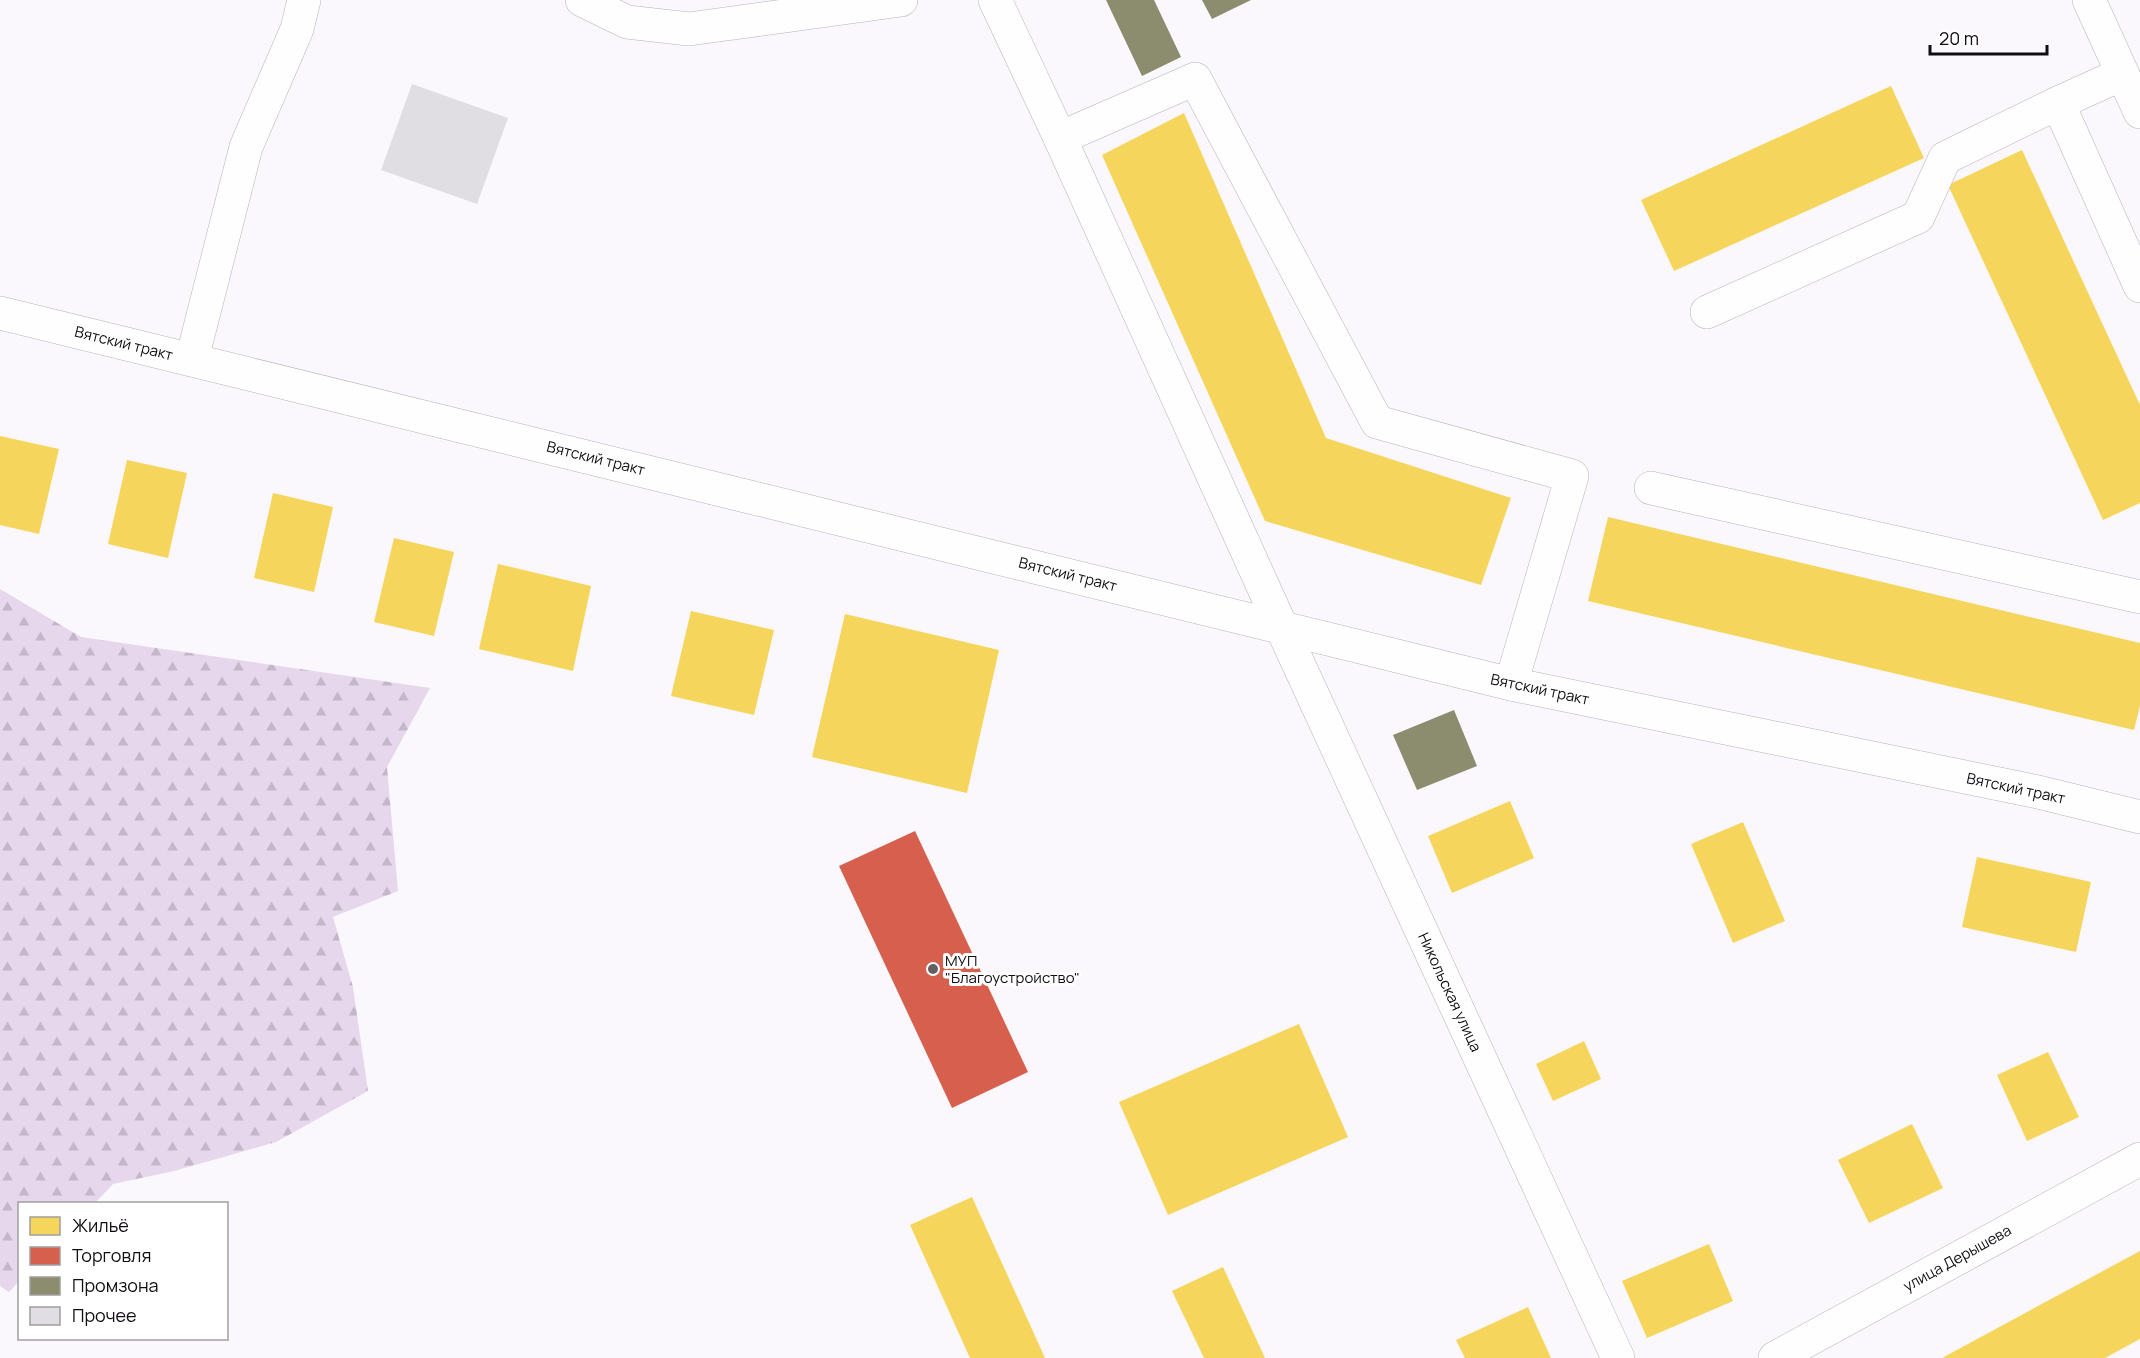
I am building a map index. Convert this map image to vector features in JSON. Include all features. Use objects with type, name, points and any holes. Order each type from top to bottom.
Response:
[{"type":"main road","points":[[192,360],[246,147],[297,29],[304,0]]},
{"type":"main road","points":[[582,0],[627,22],[688,28],[901,0]]},
{"type":"main road","name":"Никольская улица","points":[[995,0],[1618,1358]]},
{"type":"main road","points":[[2089,0],[2140,112]]},
{"type":"main road","points":[[1707,312],[1918,217],[1945,158],[2122,74]]},
{"type":"main road","points":[[1060,138],[1195,79],[1377,422],[1572,476],[1511,684]]},
{"type":"main road","points":[[2058,103],[2140,286]]},
{"type":"main road","name":"Вятский тракт","points":[[0,313],[1511,684],[2038,792],[2140,817]]},
{"type":"main road","points":[[1651,488],[2140,597]]},
{"type":"main road","name":"улица Дерышева","points":[[1790,1354],[2140,1159]]},
{"type":"green space","points":[[0,589],[81,637],[430,688],[387,767],[398,891],[333,917],[353,987],[368,1091],[276,1142],[174,1171],[113,1184],[96,1202],[18,1202],[18,1282],[9,1292],[0,1286]]},
{"type":"building: Жильё","points":[[1891,86],[1924,158],[1674,271],[1641,200]]},
{"type":"building: Жильё","points":[[1184,113],[1326,438],[1511,498],[1481,585],[1265,521],[1102,155]]},
{"type":"building: Жильё","points":[[2022,150],[2140,405],[2140,503],[2103,520],[1948,185]]},
{"type":"building: Жильё","points":[[0,436],[59,449],[39,534],[0,525]]},
{"type":"building: Жильё","points":[[127,460],[187,473],[168,558],[108,544]]},
{"type":"building: Жильё","points":[[273,493],[333,507],[314,592],[254,578]]},
{"type":"building: Жильё","points":[[1608,517],[2140,643],[2140,706],[2134,730],[1588,601]]},
{"type":"building: Жильё","points":[[394,538],[454,552],[434,636],[374,622]]},
{"type":"building: Жильё","points":[[498,564],[591,586],[573,671],[479,649]]},
{"type":"building: Жильё","points":[[691,611],[774,630],[754,715],[671,696]]},
{"type":"building: Жильё","points":[[845,614],[999,650],[967,793],[812,757]]},
{"type":"building: Жильё","points":[[1510,801],[1534,858],[1452,893],[1428,836]]},
{"type":"building: Жильё","points":[[1743,822],[1785,921],[1733,943],[1691,844]]},
{"type":"building: Жильё","points":[[1977,857],[2091,882],[2076,952],[1962,927]]},
{"type":"building: Жильё","points":[[1299,1024],[1348,1137],[1168,1215],[1119,1102]]},
{"type":"building: Жильё","points":[[1584,1041],[1601,1079],[1553,1101],[1536,1064]]},
{"type":"building: Жильё","points":[[2048,1052],[2079,1117],[2027,1141],[1997,1075]]},
{"type":"building: Жильё","points":[[1912,1124],[1943,1188],[1869,1223],[1838,1160]]},
{"type":"building: Жильё","points":[[972,1197],[1045,1358],[970,1358],[910,1225]]},
{"type":"building: Жильё","points":[[1709,1244],[1733,1301],[1647,1338],[1622,1281]]},
{"type":"building: Жильё","points":[[2140,1251],[2140,1339],[2105,1358],[1942,1358]]},
{"type":"building: Жильё","points":[[1223,1267],[1265,1358],[1204,1358],[1172,1291]]},
{"type":"building: Жильё","points":[[1528,1307],[1551,1358],[1465,1358],[1456,1340]]},
{"type":"building: Торговля","name":"МУП \"Благоустройство\"","points":[[915,831],[1028,1072],[952,1108],[839,866]]},
{"type":"building: Промзона","points":[[1106,0],[1154,0],[1181,57],[1142,76]]},
{"type":"building: Промзона","points":[[1202,0],[1251,0],[1212,19]]},
{"type":"building: Промзона","points":[[1454,710],[1477,766],[1417,790],[1393,735]]},
{"type":"building: Прочее","points":[[412,84],[508,118],[477,204],[381,170]]},
{"type":"place","name":"МУП \"Благоустройство\"","points":[[933,969]]}]
